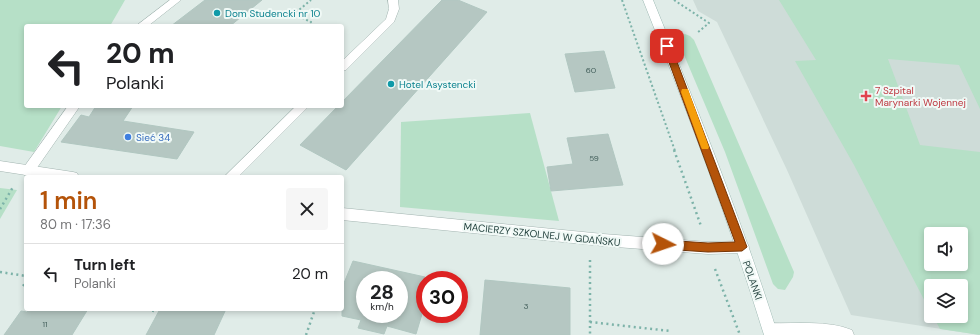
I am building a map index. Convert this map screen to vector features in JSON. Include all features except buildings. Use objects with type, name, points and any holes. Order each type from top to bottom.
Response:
[{"type":"street","points":[[144,24],[176,0]]},
{"type":"street","points":[[344,65],[391,20],[394,9],[393,0]]},
{"type":"street","name":"POLANKI","points":[[648,0],[676,69],[742,247],[770,332]]},
{"type":"street","points":[[28,170],[43,152],[73,108]]},
{"type":"street","points":[[232,175],[301,108]]},
{"type":"street","points":[[0,166],[60,175]]},
{"type":"street","name":"MACIERZY SZKOLNEJ W GDAŃSKU","points":[[344,214],[603,240],[708,248],[742,247]]},
{"type":"street","points":[[770,332],[828,332],[847,335]]},
{"type":"path","points":[[309,24],[311,22],[294,14],[311,0]]},
{"type":"path","points":[[622,0],[708,248],[740,335]]},
{"type":"path","points":[[674,0],[709,23],[697,33]]},
{"type":"path","points":[[590,262],[590,335]]},
{"type":"path","points":[[0,272],[24,276]]},
{"type":"path","points":[[307,335],[314,311]]},
{"type":"path","points":[[590,322],[670,331]]},
{"type":"shaded area","name":"7 Szpital Marynarki Wojennej","points":[[693,0],[980,0],[980,335],[851,315],[787,170],[717,22],[698,11]]},
{"type":"green space","points":[[0,0],[125,0],[111,24],[24,24],[24,108],[61,108],[34,152],[0,146]]},
{"type":"green space","points":[[779,0],[980,0],[980,109],[959,65],[888,59],[920,145],[980,152],[980,335],[940,329],[937,323],[968,323],[968,279],[924,279],[924,300],[854,165],[795,61],[816,60]]},
{"type":"green space","points":[[685,34],[694,40],[794,272],[793,277],[785,290],[778,289],[773,284],[725,152],[679,43],[680,36]]},
{"type":"green space","points":[[530,113],[559,221],[400,207],[401,122]]},
{"type":"green space","points":[[0,188],[17,190],[0,219]]},
{"type":"slow traffic","points":[[685,92],[705,147]]},
{"type":"place","name":"Dom Studencki nr 10","points":[[217,13]]},
{"type":"place","name":"Hotel Asystencki","points":[[391,84]]},
{"type":"place","name":"7 Szpital Marynarki Wojennej","points":[[866,96]]},
{"type":"place","name":"Sieć 34","points":[[128,137]]},
{"type":"route","points":[[663,244],[708,248],[742,247],[667,46]]}]
